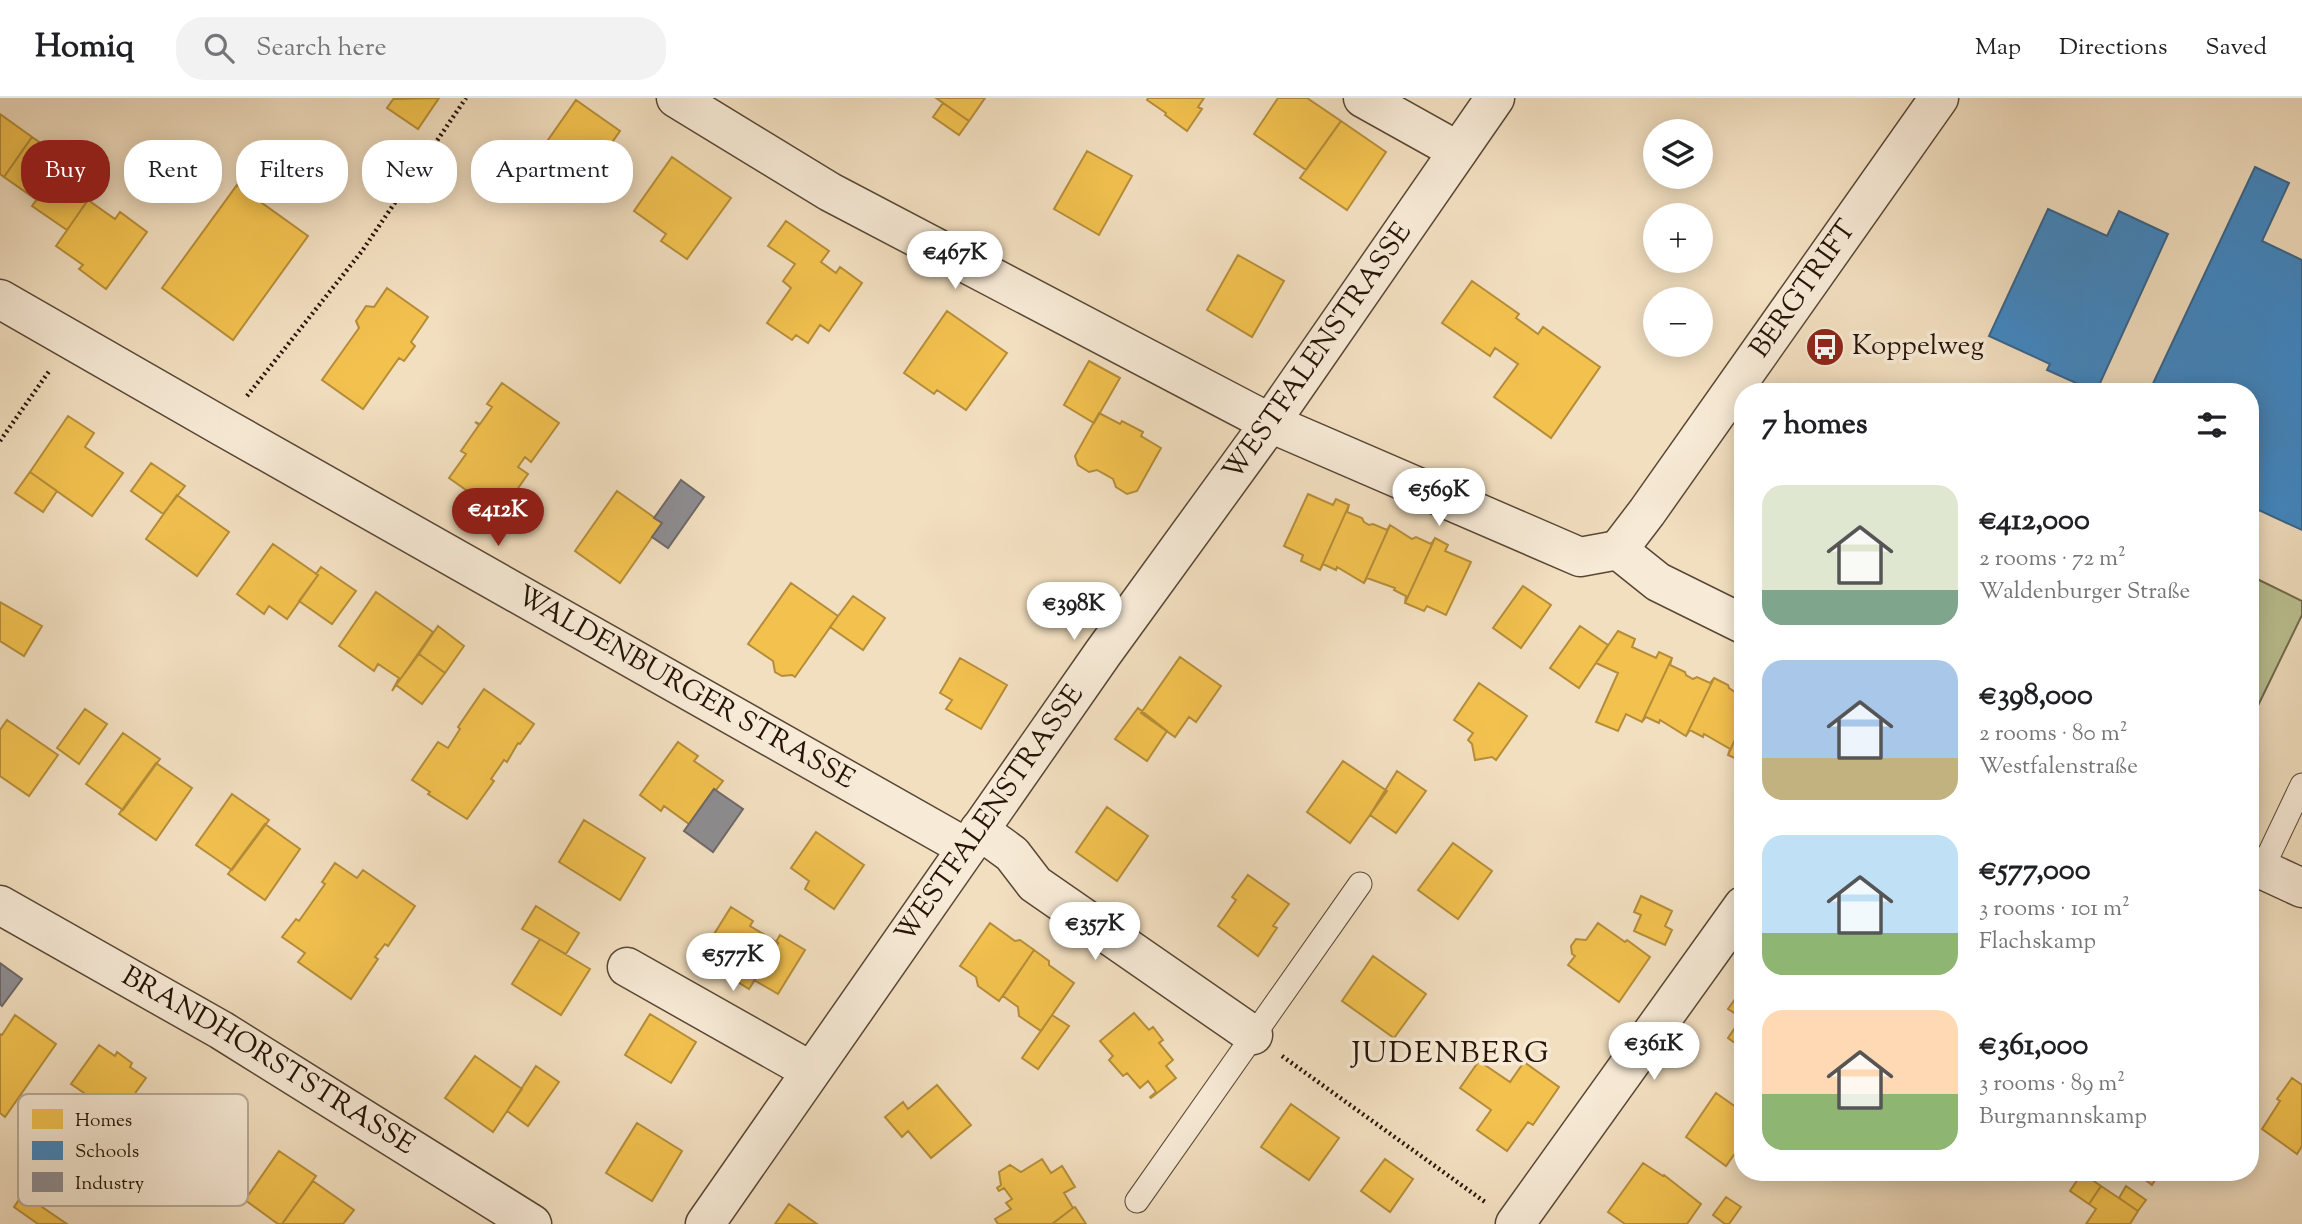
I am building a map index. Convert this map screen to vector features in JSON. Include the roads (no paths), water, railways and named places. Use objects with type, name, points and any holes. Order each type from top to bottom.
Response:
[{"type":"street","points":[[676,98],[830,192],[1270,422],[1580,557],[1618,550],[1658,582],[1734,620]]},
{"type":"street","points":[[1363,98],[1458,151]]},
{"type":"street","name":"WESTFALENSTRASSE","points":[[705,1224],[1103,653],[1270,422],[1495,98]]},
{"type":"street","name":"BERGTRIFT","points":[[1738,383],[1939,98]]},
{"type":"street","name":"WALDENBURGER STRASSE","points":[[0,299],[223,427],[973,839],[1013,854],[1035,884],[1253,1035]]},
{"type":"street","name":"BERGTRIFT","points":[[1618,550],[1734,389]]},
{"type":"street","points":[[2259,867],[2302,888]]},
{"type":"street","name":"BRANDHORSTSTRASSE","points":[[0,905],[221,1030],[532,1224]]},
{"type":"street","points":[[1515,1224],[1734,919]]},
{"type":"street","points":[[627,967],[811,1071]]},
{"type":"lane","points":[[2259,861],[2302,785]]},
{"type":"lane","points":[[1136,1200],[1360,884]]},
{"type":"place","name":"Koppelweg","points":[[1825,347]]},
{"type":"district","name":"JUDENBERG","points":[[1451,1054]]}]
